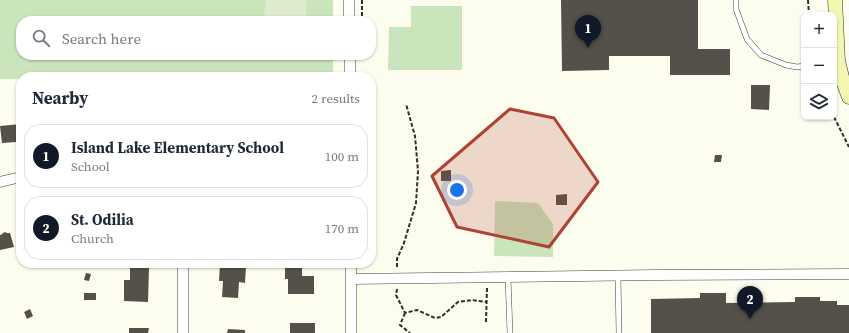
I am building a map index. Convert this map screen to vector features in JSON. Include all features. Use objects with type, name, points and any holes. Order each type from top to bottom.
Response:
[{"type":"street","points":[[349,0],[350,16]]},
{"type":"street","points":[[834,0],[836,48]]},
{"type":"street","points":[[350,60],[350,72]]},
{"type":"street","points":[[837,64],[849,97]]},
{"type":"street","points":[[0,182],[16,178]]},
{"type":"street","points":[[183,268],[183,333]]},
{"type":"street","points":[[351,268],[351,333]]},
{"type":"street","points":[[351,279],[849,274]]},
{"type":"lane","points":[[736,0],[736,9],[747,39],[761,55],[786,65],[801,66]]},
{"type":"lane","points":[[618,276],[619,333]]},
{"type":"lane","points":[[508,277],[510,333]]},
{"type":"path","points":[[362,0],[362,16]]},
{"type":"path","points":[[808,0],[809,12]]},
{"type":"path","points":[[406,104],[415,136],[418,171],[416,203],[397,259],[396,295],[404,313],[400,325],[410,333]]},
{"type":"path","points":[[836,120],[849,147]]},
{"type":"path","points":[[486,322],[487,277]]},
{"type":"path","points":[[404,313],[417,310],[435,318],[441,317],[458,302],[472,300],[486,302]]},
{"type":"highlighted area","points":[[510,109],[554,118],[598,182],[549,247],[457,227],[432,176]]},
{"type":"green space","points":[[0,0],[333,0],[333,16],[16,16],[16,60],[333,60],[333,72],[16,72],[16,79],[0,79]]},
{"type":"green space","points":[[266,0],[307,0],[305,16],[264,16]]},
{"type":"green space","points":[[411,6],[462,6],[462,70],[388,70],[389,27],[411,27]]},
{"type":"green space","points":[[495,201],[538,203],[553,224],[553,257],[494,256]]},
{"type":"building","points":[[561,0],[698,0],[698,49],[730,49],[730,75],[670,75],[670,56],[609,56],[609,70],[562,71]]},
{"type":"building","points":[[751,85],[770,85],[769,110],[751,109]]},
{"type":"building","points":[[16,124],[16,142],[2,143],[0,126]]},
{"type":"building","points":[[715,155],[722,155],[721,162],[714,162]]},
{"type":"building","points":[[451,170],[451,181],[441,181],[441,171]]},
{"type":"building","points":[[567,194],[567,205],[556,205],[556,195]]},
{"type":"building","points":[[6,232],[10,233],[14,247],[0,250],[0,235]]},
{"type":"building","points":[[130,268],[149,268],[148,302],[124,301],[124,280],[130,280]]},
{"type":"building","points":[[220,268],[246,268],[245,283],[239,282],[238,298],[222,297],[223,281],[219,281]]},
{"type":"building","points":[[285,268],[302,268],[302,276],[314,276],[314,294],[288,294],[288,279],[285,279]]},
{"type":"building","points":[[86,273],[91,274],[89,281],[84,280]]},
{"type":"building","points":[[84,293],[96,293],[96,300],[84,300]]},
{"type":"building","points":[[700,293],[726,293],[726,303],[795,302],[795,297],[820,297],[820,301],[837,301],[837,305],[849,305],[849,333],[651,333],[651,299],[700,298]]},
{"type":"building","points":[[30,309],[33,316],[27,319],[24,312]]},
{"type":"building","points":[[290,323],[315,323],[315,333],[290,333]]},
{"type":"building","points":[[129,328],[149,328],[148,333],[129,333]]},
{"type":"building","points":[[228,329],[245,330],[245,333],[227,333]]},
{"type":"place","name":"Island Lake Elementary School","points":[[588,48]]},
{"type":"place","name":"St. Odilia","points":[[750,319]]}]
